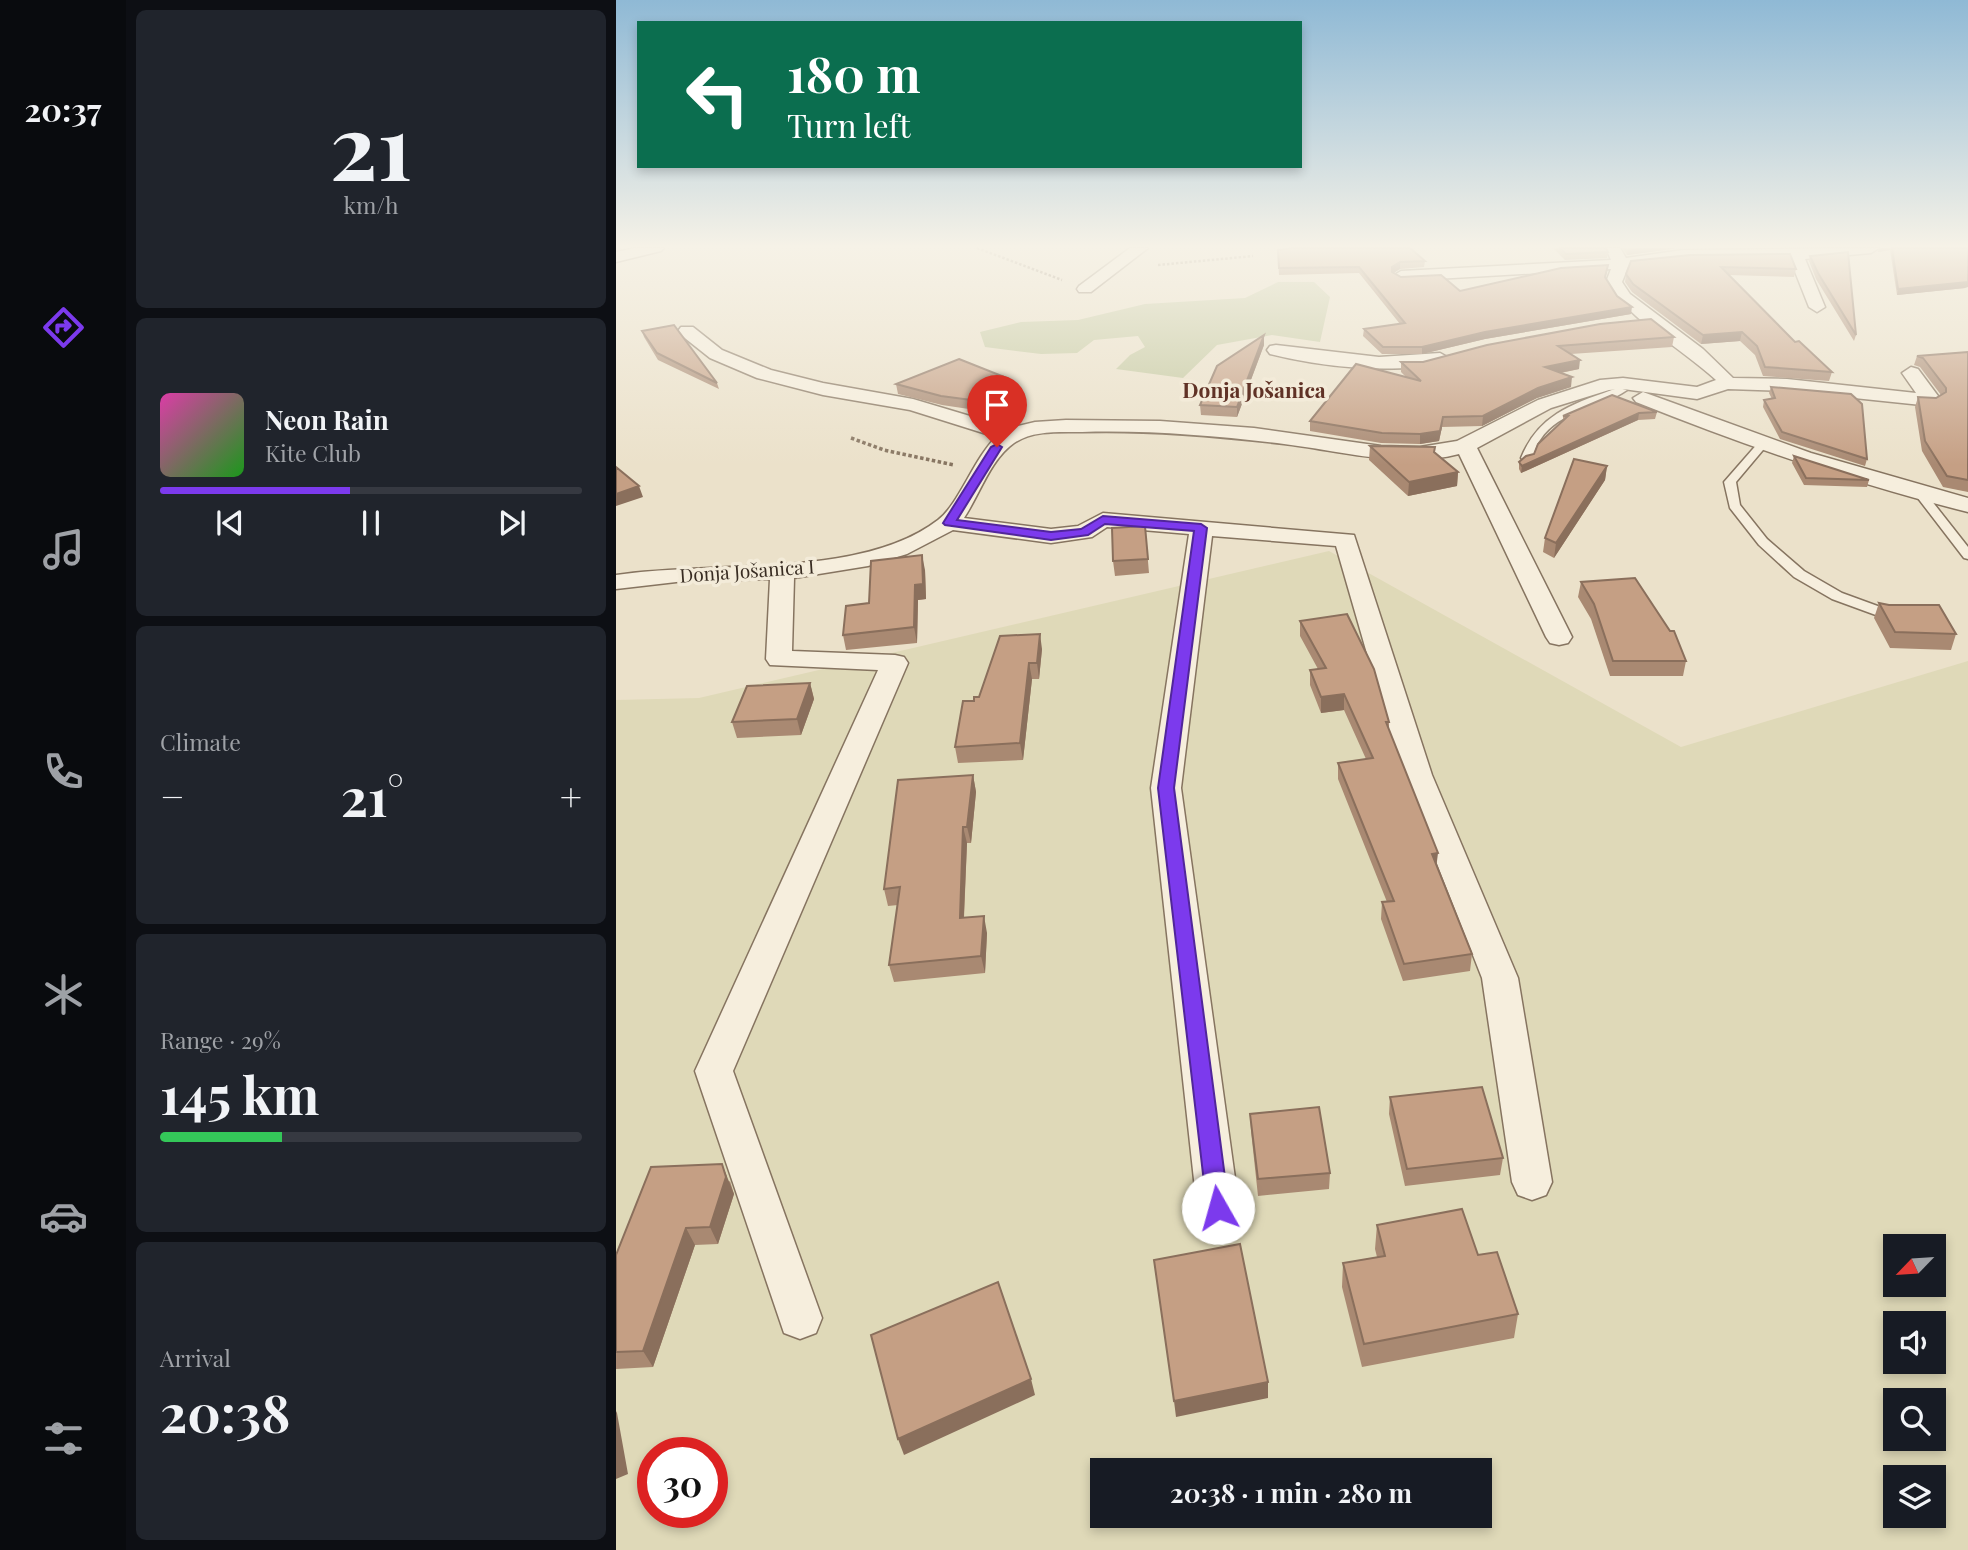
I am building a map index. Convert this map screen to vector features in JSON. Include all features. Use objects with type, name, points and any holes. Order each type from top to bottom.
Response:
[{"type":"street","points":[[1626,323],[1650,320]]},
{"type":"street","points":[[1653,320],[1697,353],[1725,383]]},
{"type":"street","points":[[687,331],[716,354],[764,374],[823,389],[913,405],[1003,441]]},
{"type":"street","points":[[1276,349],[1386,363],[1422,363],[1460,353]]},
{"type":"street","points":[[1532,1182],[1500,978],[1417,775],[1346,540],[1103,520],[1084,532],[1051,536],[949,523],[1003,441],[1031,428],[1137,425],[1249,434],[1402,454],[1438,452],[1466,446],[1556,398],[1617,387],[1687,393],[1707,392],[1725,383],[1787,386],[1931,400],[1911,373]]},
{"type":"street","points":[[1617,387],[1763,444],[1920,493],[1968,505]]},
{"type":"street","points":[[1466,446],[1559,637]]},
{"type":"street","name":"Donja Jošanica I","points":[[616,582],[708,573],[782,573],[849,562],[893,551],[949,523]]},
{"type":"street","points":[[1201,528],[1166,788],[1218,1208]]},
{"type":"street","points":[[782,573],[779,659],[895,663],[714,1071],[800,1318]]},
{"type":"lane","points":[[1527,458],[1535,438],[1547,427],[1574,409],[1617,387]]},
{"type":"lane","points":[[1763,444],[1730,482],[1734,505],[1763,542],[1799,574],[1837,596],[1889,615]]},
{"type":"lane","points":[[1920,493],[1968,555]]},
{"type":"path","points":[[851,438],[884,450],[982,471]]},
{"type":"shaded area","points":[[1329,551],[1681,747],[1968,661],[1968,1550],[616,1550],[616,700],[699,698]]},
{"type":"green space","points":[[1325,320],[1320,342],[1272,335],[1217,345],[1183,378],[1116,369],[1130,355],[1145,347],[1138,336],[1094,340],[1077,353],[1041,354],[985,347],[980,332],[1021,322]]},
{"type":"building","points":[[1403,320],[1554,320],[1485,332],[1422,347],[1383,347],[1364,329],[1405,323]]},
{"type":"building","points":[[1653,320],[1674,337],[1558,346],[1580,360],[1545,367],[1572,377],[1538,388],[1483,416],[1443,417],[1440,431],[1420,434],[1382,433],[1310,421],[1356,364],[1421,381],[1401,362],[1423,362],[1487,345],[1600,324]]},
{"type":"building","points":[[1683,320],[1774,320],[1832,372],[1765,367],[1757,346],[1742,332],[1703,335]]},
{"type":"building","points":[[1847,320],[1855,320],[1856,335]]},
{"type":"building","points":[[674,325],[717,383],[657,353],[642,331]]},
{"type":"building","points":[[1264,335],[1237,407],[1200,405],[1217,366]]},
{"type":"building","points":[[1968,352],[1968,480],[1947,476],[1925,441],[1918,397],[1936,398],[1946,392],[1946,388],[1923,358],[1917,356]]},
{"type":"building","points":[[959,359],[1007,378],[994,403],[941,396],[896,384]]},
{"type":"building","points":[[1771,387],[1851,394],[1862,404],[1867,459],[1782,432],[1764,400],[1775,398]]},
{"type":"building","points":[[1612,395],[1657,412],[1639,413],[1522,466],[1519,462],[1534,454],[1538,444],[1568,416],[1563,416]]},
{"type":"building","points":[[1370,446],[1435,447],[1434,452],[1458,472],[1409,482]]},
{"type":"building","points":[[1794,456],[1869,480],[1806,478]]},
{"type":"building","points":[[1574,459],[1607,466],[1556,543],[1545,538]]},
{"type":"building","points":[[616,467],[639,486],[616,494]]},
{"type":"building","points":[[1145,526],[1148,559],[1113,561],[1112,528]]},
{"type":"building","points":[[922,555],[923,584],[915,585],[914,627],[843,635],[846,606],[869,603],[871,561]]},
{"type":"building","points":[[1635,578],[1670,631],[1674,631],[1686,661],[1613,661],[1594,604],[1581,582]]},
{"type":"building","points":[[1879,603],[1939,605],[1956,634],[1895,632]]},
{"type":"building","points":[[1347,614],[1374,669],[1389,722],[1386,722],[1438,853],[1432,854],[1472,954],[1404,964],[1382,902],[1394,901],[1338,763],[1373,758],[1344,694],[1321,697],[1310,670],[1326,668],[1300,621]]},
{"type":"building","points":[[1040,634],[1037,663],[1029,663],[1020,743],[955,747],[963,701],[974,701],[974,697],[979,697],[1000,636]]},
{"type":"building","points":[[810,683],[797,719],[732,722],[747,686]]},
{"type":"building","points":[[973,775],[967,827],[963,827],[960,918],[984,916],[981,956],[889,965],[900,887],[884,889],[898,780]]},
{"type":"building","points":[[1482,1087],[1503,1158],[1407,1169],[1390,1097]]},
{"type":"building","points":[[1319,1107],[1330,1173],[1258,1179],[1250,1114]]},
{"type":"building","points":[[722,1164],[726,1177],[710,1227],[686,1228],[643,1351],[616,1352],[616,1255],[651,1167]]},
{"type":"building","points":[[1462,1209],[1478,1255],[1497,1252],[1518,1314],[1364,1344],[1343,1263],[1385,1256],[1377,1225]]},
{"type":"building","points":[[1240,1244],[1268,1382],[1174,1401],[1154,1260]]},
{"type":"building","points":[[998,1282],[1031,1379],[898,1439],[871,1335]]},
{"type":"district","name":"Donja Jošanica","points":[[1254,391]]},
{"type":"route","points":[[997,447],[949,523],[1051,536],[1084,532],[1103,520],[1201,528],[1166,788],[1218,1208]]}]
